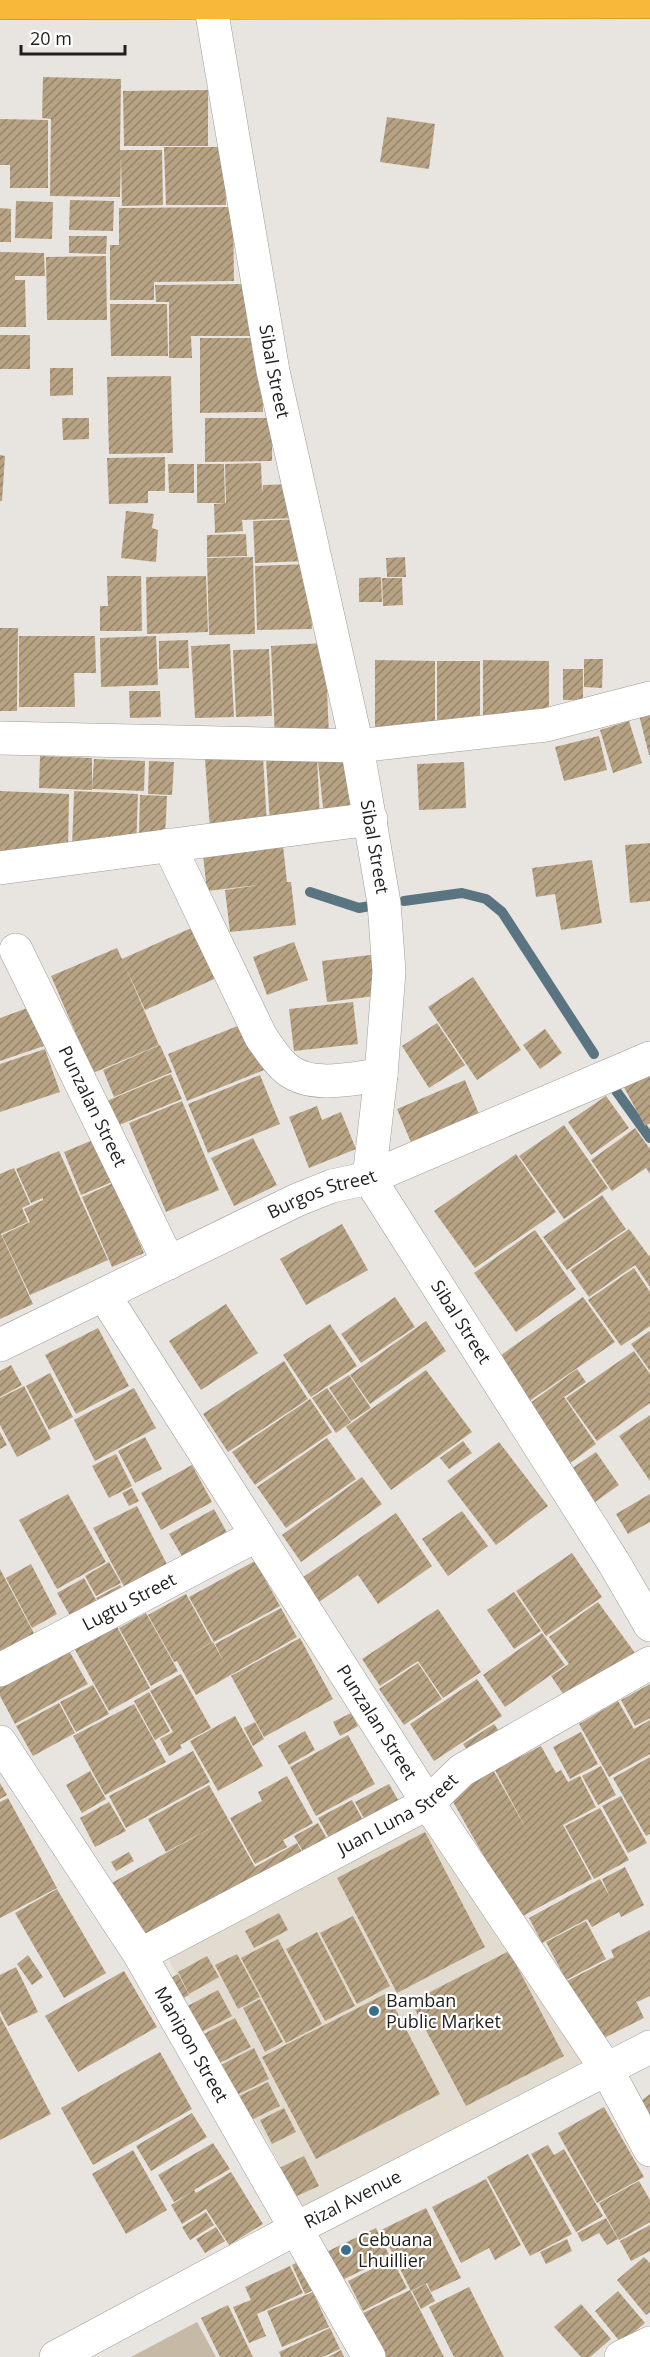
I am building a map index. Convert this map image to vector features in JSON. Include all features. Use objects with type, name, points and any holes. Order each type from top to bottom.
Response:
[{"type":"highway","points":[[0,3],[650,2]]},
{"type":"street","name":"Sibal Street","points":[[210,2],[273,371],[357,746],[384,903],[388,972],[381,1076],[369,1178],[614,1563],[650,1625]]},
{"type":"street","points":[[0,738],[357,746],[546,725],[650,698]]},
{"type":"street","points":[[0,868],[371,819]]},
{"type":"street","points":[[169,845],[261,1037],[277,1059],[295,1074],[318,1081],[381,1076]]},
{"type":"street","name":"Punzalan Street","points":[[16,950],[169,1263]]},
{"type":"street","name":"Burgos Street","points":[[0,1345],[297,1200],[332,1186],[369,1178],[650,1058]]},
{"type":"street","name":"Punzalan Street","points":[[104,1295],[428,1803],[607,2070],[650,2150]]},
{"type":"street","name":"Lugtu Street","points":[[0,1670],[257,1535]]},
{"type":"street","name":"Juan Luna Street","points":[[140,1955],[428,1803],[462,1770],[650,1663]]},
{"type":"street","name":"Manipon Street","points":[[0,1742],[140,1955],[369,2357]]},
{"type":"street","name":"Rizal Avenue","points":[[56,2357],[297,2228],[650,2046]]},
{"type":"street","points":[[621,2357],[650,2343]]},
{"type":"shaded area","name":"Bamban Public Market","points":[[425,1813],[589,2070],[306,2213],[164,1951]]},
{"type":"shaded area","points":[[197,2322],[216,2357],[131,2357]]},
{"type":"building","points":[[43,77],[121,79],[120,150],[162,150],[163,205],[122,206],[121,156],[120,197],[50,196],[51,119],[42,118]]},
{"type":"building","points":[[208,90],[208,146],[124,146],[123,91]]},
{"type":"building","points":[[387,117],[435,124],[429,169],[380,162]]},
{"type":"building","points":[[0,119],[48,120],[48,188],[10,188],[10,165],[0,165]]},
{"type":"building","points":[[164,147],[225,147],[226,205],[166,205]]},
{"type":"building","points":[[70,200],[114,201],[113,231],[69,230]]},
{"type":"building","points":[[16,201],[53,202],[52,239],[15,238]]},
{"type":"building","points":[[233,207],[234,281],[154,282],[154,300],[110,300],[110,245],[119,245],[119,208]]},
{"type":"building","points":[[0,208],[11,209],[11,242],[0,242]]},
{"type":"building","points":[[69,236],[107,236],[106,254],[69,253]]},
{"type":"building","points":[[0,252],[44,253],[45,276],[15,276],[15,280],[25,280],[26,327],[0,327]]},
{"type":"building","points":[[106,256],[107,320],[47,320],[46,257]]},
{"type":"building","points":[[249,284],[250,336],[191,336],[192,358],[169,358],[169,302],[156,302],[155,285]]},
{"type":"building","points":[[110,304],[167,304],[168,356],[111,356]]},
{"type":"building","points":[[0,335],[30,335],[30,369],[0,369]]},
{"type":"building","points":[[200,338],[262,338],[263,412],[200,413]]},
{"type":"building","points":[[50,368],[73,368],[73,395],[50,396]]},
{"type":"building","points":[[171,376],[173,453],[109,454],[107,377]]},
{"type":"building","points":[[62,418],[89,418],[89,439],[63,440]]},
{"type":"building","points":[[205,418],[272,418],[272,461],[205,462]]},
{"type":"building","points":[[0,455],[5,456],[2,501],[0,501]]},
{"type":"building","points":[[165,457],[165,491],[148,491],[148,503],[109,504],[107,458]]},
{"type":"building","points":[[261,463],[262,493],[263,485],[295,484],[296,518],[242,520],[243,531],[215,533],[214,504],[226,503],[225,464]]},
{"type":"building","points":[[168,464],[194,464],[194,493],[169,493]]},
{"type":"building","points":[[197,464],[224,464],[225,503],[197,503]]},
{"type":"building","points":[[126,511],[154,514],[152,528],[158,530],[156,562],[121,558]]},
{"type":"building","points":[[305,519],[307,561],[255,563],[253,521]]},
{"type":"building","points":[[246,534],[247,556],[207,557],[207,535]]},
{"type":"building","points":[[253,557],[255,634],[209,635],[207,558]]},
{"type":"building","points":[[405,557],[406,577],[387,577],[386,558]]},
{"type":"building","points":[[309,564],[312,629],[257,630],[255,566]]},
{"type":"building","points":[[107,576],[141,576],[142,631],[100,631],[100,606],[108,606]]},
{"type":"building","points":[[206,576],[208,632],[147,634],[146,577]]},
{"type":"building","points":[[381,577],[382,602],[359,602],[359,578]]},
{"type":"building","points":[[382,578],[402,578],[403,605],[383,606]]},
{"type":"building","points":[[0,628],[18,628],[17,711],[0,711]]},
{"type":"building","points":[[19,636],[95,636],[96,673],[74,673],[75,707],[19,707]]},
{"type":"building","points":[[156,636],[158,685],[101,687],[100,638]]},
{"type":"building","points":[[188,640],[189,668],[159,669],[159,641]]},
{"type":"building","points":[[325,643],[329,736],[275,738],[271,646]]},
{"type":"building","points":[[230,644],[234,717],[195,718],[191,646]]},
{"type":"building","points":[[269,649],[272,716],[236,717],[233,650]]},
{"type":"building","points":[[584,659],[603,659],[602,688],[584,687]]},
{"type":"building","points":[[375,660],[435,661],[435,734],[375,733]]},
{"type":"building","points":[[483,660],[549,661],[549,718],[483,718]]},
{"type":"building","points":[[437,661],[480,661],[480,729],[437,728]]},
{"type":"building","points":[[563,669],[583,669],[583,700],[563,700]]},
{"type":"building","points":[[129,691],[160,691],[161,717],[130,718]]},
{"type":"building","points":[[650,708],[650,755],[649,755],[638,711]]},
{"type":"building","points":[[629,721],[642,763],[613,773],[600,730]]},
{"type":"building","points":[[599,736],[607,770],[564,781],[555,747]]},
{"type":"building","points":[[40,756],[92,758],[92,790],[39,788]]},
{"type":"building","points":[[263,756],[267,826],[210,829],[205,759]]},
{"type":"building","points":[[317,757],[320,820],[270,823],[266,760]]},
{"type":"building","points":[[349,758],[355,814],[324,816],[318,761]]},
{"type":"building","points":[[94,759],[145,761],[144,791],[92,789]]},
{"type":"building","points":[[149,761],[174,762],[172,795],[148,794]]},
{"type":"building","points":[[464,762],[466,808],[419,810],[417,764]]},
{"type":"building","points":[[0,791],[69,794],[68,857],[0,854]]},
{"type":"building","points":[[74,791],[138,794],[136,850],[72,847]]},
{"type":"building","points":[[140,795],[167,796],[165,837],[139,835]]},
{"type":"building","points":[[282,837],[287,882],[291,882],[296,925],[230,932],[225,890],[259,885],[207,891],[202,846]]},
{"type":"building","points":[[650,843],[650,901],[630,903],[625,845]]},
{"type":"building","points":[[592,860],[602,923],[561,930],[555,894],[536,897],[532,868]]},
{"type":"building","points":[[198,925],[221,976],[145,1010],[123,961],[159,1045],[93,1073],[51,976],[117,948],[122,959]]},
{"type":"building","points":[[294,942],[308,980],[267,995],[253,957]]},
{"type":"building","points":[[378,954],[383,995],[327,1002],[322,961]]},
{"type":"building","points":[[473,977],[521,1050],[477,1080],[428,1007]]},
{"type":"building","points":[[353,1002],[358,1044],[294,1051],[289,1009]]},
{"type":"building","points":[[30,1007],[44,1046],[0,1061],[0,1018]]},
{"type":"building","points":[[245,1023],[264,1070],[187,1101],[168,1054]]},
{"type":"building","points":[[437,1023],[465,1065],[429,1088],[402,1046]]},
{"type":"building","points":[[545,1029],[562,1053],[540,1069],[523,1045]]},
{"type":"building","points":[[160,1045],[172,1072],[114,1097],[103,1070]]},
{"type":"building","points":[[45,1049],[60,1092],[0,1112],[0,1064]]},
{"type":"building","points":[[650,1066],[650,1123],[645,1126],[621,1082]]},
{"type":"building","points":[[171,1074],[182,1099],[112,1128],[102,1103]]},
{"type":"building","points":[[260,1075],[280,1124],[208,1153],[188,1104]]},
{"type":"building","points":[[465,1080],[483,1124],[415,1152],[397,1109]]},
{"type":"building","points":[[606,1096],[629,1128],[591,1155],[568,1122]]},
{"type":"building","points":[[182,1101],[219,1190],[166,1212],[129,1123]]},
{"type":"building","points":[[317,1106],[322,1120],[341,1112],[356,1149],[309,1168],[289,1117]]},
{"type":"building","points":[[564,1125],[608,1188],[564,1219],[519,1156]]},
{"type":"building","points":[[635,1128],[650,1149],[650,1174],[646,1168],[612,1191],[591,1160]]},
{"type":"building","points":[[253,1138],[277,1185],[234,1206],[211,1158]]},
{"type":"building","points":[[93,1140],[112,1182],[81,1195],[64,1152]]},
{"type":"building","points":[[59,1151],[108,1260],[30,1295],[2,1235],[30,1222],[24,1209],[43,1200],[43,1198],[31,1203],[16,1169]]},
{"type":"building","points":[[516,1154],[556,1212],[475,1268],[434,1211]]},
{"type":"building","points":[[14,1168],[30,1204],[22,1208],[28,1222],[1,1234],[33,1304],[0,1319],[0,1174]]},
{"type":"building","points":[[113,1183],[144,1253],[112,1267],[82,1197]]},
{"type":"building","points":[[602,1195],[626,1229],[567,1270],[543,1237]]},
{"type":"building","points":[[342,1224],[368,1270],[306,1305],[280,1259]]},
{"type":"building","points":[[629,1229],[650,1255],[650,1287],[635,1265],[589,1297],[570,1270]]},
{"type":"building","points":[[535,1230],[576,1289],[516,1332],[474,1273]]},
{"type":"building","points":[[634,1268],[650,1292],[650,1326],[621,1346],[588,1300]]},
{"type":"building","points":[[395,1297],[415,1327],[361,1363],[341,1334]]},
{"type":"building","points":[[583,1297],[615,1342],[525,1404],[494,1360]]},
{"type":"building","points":[[226,1304],[258,1353],[201,1390],[169,1341]]},
{"type":"building","points":[[426,1321],[446,1351],[370,1404],[350,1375]]},
{"type":"building","points":[[330,1324],[357,1366],[311,1397],[283,1355]]},
{"type":"building","points":[[98,1328],[129,1386],[76,1414],[45,1355]]},
{"type":"building","points":[[650,1331],[650,1371],[631,1344]]},
{"type":"building","points":[[634,1351],[650,1374],[650,1403],[597,1441],[566,1398]]},
{"type":"building","points":[[284,1361],[308,1399],[228,1452],[203,1414]]},
{"type":"building","points":[[11,1365],[22,1385],[0,1397],[0,1371]]},
{"type":"building","points":[[577,1369],[586,1382],[564,1397],[596,1444],[566,1466],[526,1406]]},
{"type":"building","points":[[426,1370],[472,1432],[391,1490],[346,1427]]},
{"type":"building","points":[[50,1373],[73,1417],[49,1430],[26,1386]]},
{"type":"building","points":[[349,1375],[371,1408],[351,1421],[329,1388]]},
{"type":"building","points":[[24,1386],[51,1439],[17,1457],[0,1425],[0,1398]]},
{"type":"building","points":[[134,1388],[156,1428],[95,1461],[74,1420]]},
{"type":"building","points":[[327,1388],[351,1422],[336,1433],[312,1398]]},
{"type":"building","points":[[310,1399],[332,1432],[255,1485],[232,1452]]},
{"type":"building","points":[[650,1415],[650,1481],[619,1436]]},
{"type":"building","points":[[0,1432],[7,1445],[0,1449]]},
{"type":"building","points":[[145,1437],[162,1469],[135,1483],[118,1451]]},
{"type":"building","points":[[327,1438],[356,1479],[286,1528],[257,1487]]},
{"type":"building","points":[[463,1441],[472,1453],[449,1469],[440,1458]]},
{"type":"building","points":[[499,1442],[548,1506],[496,1545],[447,1481]]},
{"type":"building","points":[[596,1452],[619,1485],[595,1502],[571,1469]]},
{"type":"building","points":[[116,1454],[132,1486],[109,1498],[92,1466]]},
{"type":"building","points":[[192,1465],[212,1502],[161,1530],[141,1493]]},
{"type":"building","points":[[362,1477],[382,1504],[301,1562],[282,1535]]},
{"type":"building","points":[[132,1488],[139,1501],[129,1506],[122,1493]]},
{"type":"building","points":[[68,1494],[106,1562],[57,1589],[19,1520]]},
{"type":"building","points":[[650,1494],[650,1522],[628,1534],[616,1514]]},
{"type":"building","points":[[137,1506],[171,1572],[128,1594],[93,1528]]},
{"type":"building","points":[[214,1509],[230,1538],[186,1563],[169,1534]]},
{"type":"building","points":[[462,1511],[488,1546],[448,1576],[422,1539]]},
{"type":"building","points":[[396,1513],[432,1566],[378,1604],[358,1575],[319,1602],[302,1578]]},
{"type":"building","points":[[572,1553],[602,1597],[546,1636],[516,1591]]},
{"type":"building","points":[[255,1561],[280,1606],[214,1642],[189,1597]]},
{"type":"building","points":[[109,1562],[121,1583],[96,1596],[85,1576]]},
{"type":"building","points":[[31,1564],[57,1614],[32,1628],[6,1578]]},
{"type":"building","points":[[0,1569],[37,1639],[0,1659]]},
{"type":"building","points":[[84,1578],[101,1609],[75,1624],[57,1593]]},
{"type":"building","points":[[120,1585],[129,1600],[105,1614],[96,1598]]},
{"type":"building","points":[[514,1592],[541,1631],[514,1649],[487,1610]]},
{"type":"building","points":[[186,1594],[212,1642],[183,1659],[213,1642],[225,1664],[215,1644],[281,1608],[297,1637],[196,1695],[177,1661],[174,1662],[148,1615]]},
{"type":"building","points":[[598,1602],[635,1653],[568,1701],[551,1676],[569,1664],[549,1637]]},
{"type":"building","points":[[438,1609],[481,1672],[443,1698],[418,1661],[380,1686],[362,1659]]},
{"type":"building","points":[[146,1613],[178,1671],[151,1686],[119,1628]]},
{"type":"building","points":[[115,1623],[150,1688],[109,1711],[73,1646]]},
{"type":"building","points":[[542,1633],[565,1665],[505,1707],[483,1675]]},
{"type":"building","points":[[300,1638],[333,1699],[264,1737],[231,1676]]},
{"type":"building","points":[[67,1647],[88,1684],[15,1724],[0,1696],[0,1685]]},
{"type":"building","points":[[418,1663],[442,1699],[404,1725],[379,1689]]},
{"type":"building","points":[[181,1674],[211,1728],[180,1745],[182,1748],[169,1756],[160,1739],[173,1732],[150,1691]]},
{"type":"building","points":[[477,1679],[502,1716],[434,1761],[410,1724]]},
{"type":"building","points":[[650,1684],[650,1718],[635,1726],[621,1700]]},
{"type":"building","points":[[93,1685],[109,1714],[76,1732],[60,1702]]},
{"type":"building","points":[[149,1692],[170,1731],[155,1740],[134,1701]]},
{"type":"building","points":[[618,1701],[634,1729],[650,1720],[650,1754],[609,1777],[579,1724]]},
{"type":"building","points":[[59,1703],[75,1733],[33,1756],[16,1726]]},
{"type":"building","points":[[134,1704],[166,1762],[105,1795],[73,1736]]},
{"type":"building","points":[[351,1713],[358,1726],[340,1736],[333,1722]]},
{"type":"building","points":[[235,1716],[263,1766],[218,1791],[190,1741]]},
{"type":"building","points":[[255,1722],[264,1739],[253,1746],[244,1728]]},
{"type":"building","points":[[494,1724],[502,1735],[471,1756],[463,1744]]},
{"type":"building","points":[[305,1731],[315,1750],[289,1765],[278,1746]]},
{"type":"building","points":[[581,1732],[598,1764],[570,1779],[553,1747]]},
{"type":"building","points":[[348,1735],[375,1784],[316,1816],[290,1767]]},
{"type":"building","points":[[541,1746],[556,1773],[561,1770],[568,1782],[580,1776],[596,1807],[563,1825],[592,1879],[519,1918],[448,1793],[492,1768],[529,1834],[495,1770]]},
{"type":"building","points":[[193,1751],[210,1782],[126,1828],[109,1796]]},
{"type":"building","points":[[650,1757],[650,1834],[646,1836],[613,1778]]},
{"type":"building","points":[[601,1766],[616,1795],[598,1805],[582,1776]]},
{"type":"building","points":[[90,1771],[106,1799],[82,1813],[66,1785]]},
{"type":"building","points":[[287,1776],[313,1823],[283,1840],[287,1847],[255,1864],[230,1818],[262,1801],[258,1792]]},
{"type":"building","points":[[0,1783],[7,1795],[0,1799]]},
{"type":"building","points":[[389,1784],[405,1812],[371,1831],[355,1802]]},
{"type":"building","points":[[209,1785],[255,1867],[297,1843],[309,1865],[141,1945],[108,1885],[222,1822],[166,1852],[148,1819]]},
{"type":"building","points":[[621,1796],[647,1843],[628,1853],[602,1806]]},
{"type":"building","points":[[8,1798],[57,1888],[0,1918],[0,1802]]},
{"type":"building","points":[[352,1800],[369,1831],[335,1849],[318,1818]]},
{"type":"building","points":[[109,1802],[126,1831],[95,1847],[80,1818]]},
{"type":"building","points":[[600,1808],[629,1860],[594,1879],[565,1826]]},
{"type":"building","points":[[318,1823],[334,1851],[310,1864],[294,1836]]},
{"type":"building","points":[[425,1832],[485,1947],[397,1993],[337,1878]]},
{"type":"building","points":[[129,1852],[134,1861],[116,1871],[111,1862]]},
{"type":"building","points":[[625,1867],[644,1905],[621,1917],[619,1912],[592,1927],[587,1919],[542,1943],[529,1918],[600,1879],[610,1897],[602,1879]]},
{"type":"building","points":[[57,1889],[106,1973],[64,1998],[15,1913]]},
{"type":"building","points":[[279,1913],[288,1930],[254,1948],[245,1931]]},
{"type":"building","points":[[353,1916],[390,1986],[357,2004],[320,1933]]},
{"type":"building","points":[[586,1921],[606,1959],[566,1980],[546,1942]]},
{"type":"building","points":[[650,1930],[650,1996],[637,2002],[634,1997],[644,2018],[598,2041],[567,1981],[614,1957],[611,1950]]},
{"type":"building","points":[[317,1932],[355,2006],[325,2021],[286,1949]]},
{"type":"building","points":[[278,1939],[322,2024],[286,2043],[241,1958]]},
{"type":"building","points":[[509,1951],[564,2056],[466,2106],[411,2002]]},
{"type":"building","points":[[237,1954],[260,1997],[238,2009],[215,1965]]},
{"type":"building","points":[[28,1955],[43,1977],[32,1985],[17,1964]]},
{"type":"building","points":[[207,1956],[219,1977],[189,1994],[178,1972]]},
{"type":"building","points":[[16,1967],[38,2012],[8,2026],[0,2011],[0,1975]]},
{"type":"building","points":[[124,1971],[157,2027],[78,2072],[45,2016]]},
{"type":"building","points":[[178,1974],[189,1995],[173,2004],[162,1983]]},
{"type":"building","points":[[218,1990],[232,2016],[194,2036],[180,2010]]},
{"type":"building","points":[[387,1993],[440,2094],[316,2159],[262,2057]]},
{"type":"building","points":[[260,1999],[283,2042],[265,2052],[243,2008]]},
{"type":"building","points":[[0,2016],[51,2114],[0,2140]]},
{"type":"building","points":[[235,2018],[251,2047],[210,2068],[194,2039]]},
{"type":"building","points":[[254,2048],[269,2079],[227,2100],[211,2070]]},
{"type":"building","points":[[160,2052],[192,2109],[93,2165],[61,2108]]},
{"type":"building","points":[[268,2082],[280,2106],[243,2124],[231,2100]]},
{"type":"building","points":[[650,2094],[650,2130],[632,2108]]},
{"type":"building","points":[[604,2107],[644,2177],[597,2203],[558,2133]]},
{"type":"building","points":[[284,2108],[296,2132],[272,2144],[260,2120]]},
{"type":"building","points":[[192,2113],[207,2137],[151,2171],[136,2146]]},
{"type":"building","points":[[213,2143],[230,2169],[194,2190],[196,2193],[231,2172],[263,2224],[229,2245],[206,2209],[182,2224],[171,2205],[192,2192],[174,2202],[158,2175]]},
{"type":"building","points":[[548,2145],[554,2155],[564,2149],[603,2216],[576,2232],[531,2154]]},
{"type":"building","points":[[133,2150],[167,2210],[126,2234],[92,2174]]},
{"type":"building","points":[[528,2154],[572,2234],[530,2256],[487,2177]]},
{"type":"building","points":[[304,2156],[319,2186],[290,2199],[275,2170]]},
{"type":"building","points":[[486,2179],[521,2245],[495,2260],[489,2248],[461,2263],[432,2207]]},
{"type":"building","points":[[639,2181],[650,2200],[650,2222],[619,2240],[599,2203]]},
{"type":"building","points":[[426,2208],[461,2278],[431,2292],[427,2283],[411,2291],[381,2230]]},
{"type":"building","points":[[206,2212],[214,2225],[190,2240],[182,2227]]},
{"type":"building","points":[[606,2218],[618,2239],[607,2245],[599,2233],[582,2242],[577,2233]]},
{"type":"building","points":[[650,2225],[650,2251],[631,2261],[620,2241]]},
{"type":"building","points":[[216,2227],[225,2241],[205,2253],[196,2239]]},
{"type":"building","points":[[376,2228],[390,2257],[336,2283],[322,2254]]},
{"type":"building","points":[[567,2239],[572,2251],[546,2264],[540,2252]]},
{"type":"building","points":[[310,2256],[324,2285],[305,2294],[292,2265]]},
{"type":"building","points":[[644,2257],[650,2263],[650,2312],[646,2315],[617,2280]]},
{"type":"building","points":[[392,2259],[407,2288],[363,2311],[348,2281]]},
{"type":"building","points":[[290,2266],[303,2293],[257,2314],[266,2336],[249,2343],[233,2307],[251,2300],[245,2287]]},
{"type":"building","points":[[426,2284],[435,2301],[421,2309],[412,2291]]},
{"type":"building","points":[[469,2287],[504,2357],[454,2357],[429,2307]]},
{"type":"building","points":[[410,2290],[444,2357],[385,2357],[363,2313]]},
{"type":"building","points":[[618,2291],[645,2323],[621,2343],[595,2311]]},
{"type":"building","points":[[313,2292],[329,2327],[282,2347],[267,2311]]},
{"type":"building","points":[[581,2304],[611,2339],[590,2357],[581,2357],[554,2327]]},
{"type":"building","points":[[228,2305],[253,2357],[220,2357],[201,2318]]},
{"type":"building","points":[[330,2328],[340,2349],[323,2357],[281,2357],[279,2352]]},
{"type":"building","points":[[341,2350],[344,2357],[328,2357]]},
{"type":"waterway","points":[[310,892],[359,908],[375,905]]},
{"type":"waterway","points":[[404,901],[462,893],[486,899],[502,912],[594,1054]]},
{"type":"waterway","points":[[609,1081],[650,1138]]},
{"type":"place","name":"Bamban Public Market","points":[[374,2011]]},
{"type":"place","name":"Cebuana Lhuillier","points":[[346,2250]]}]
